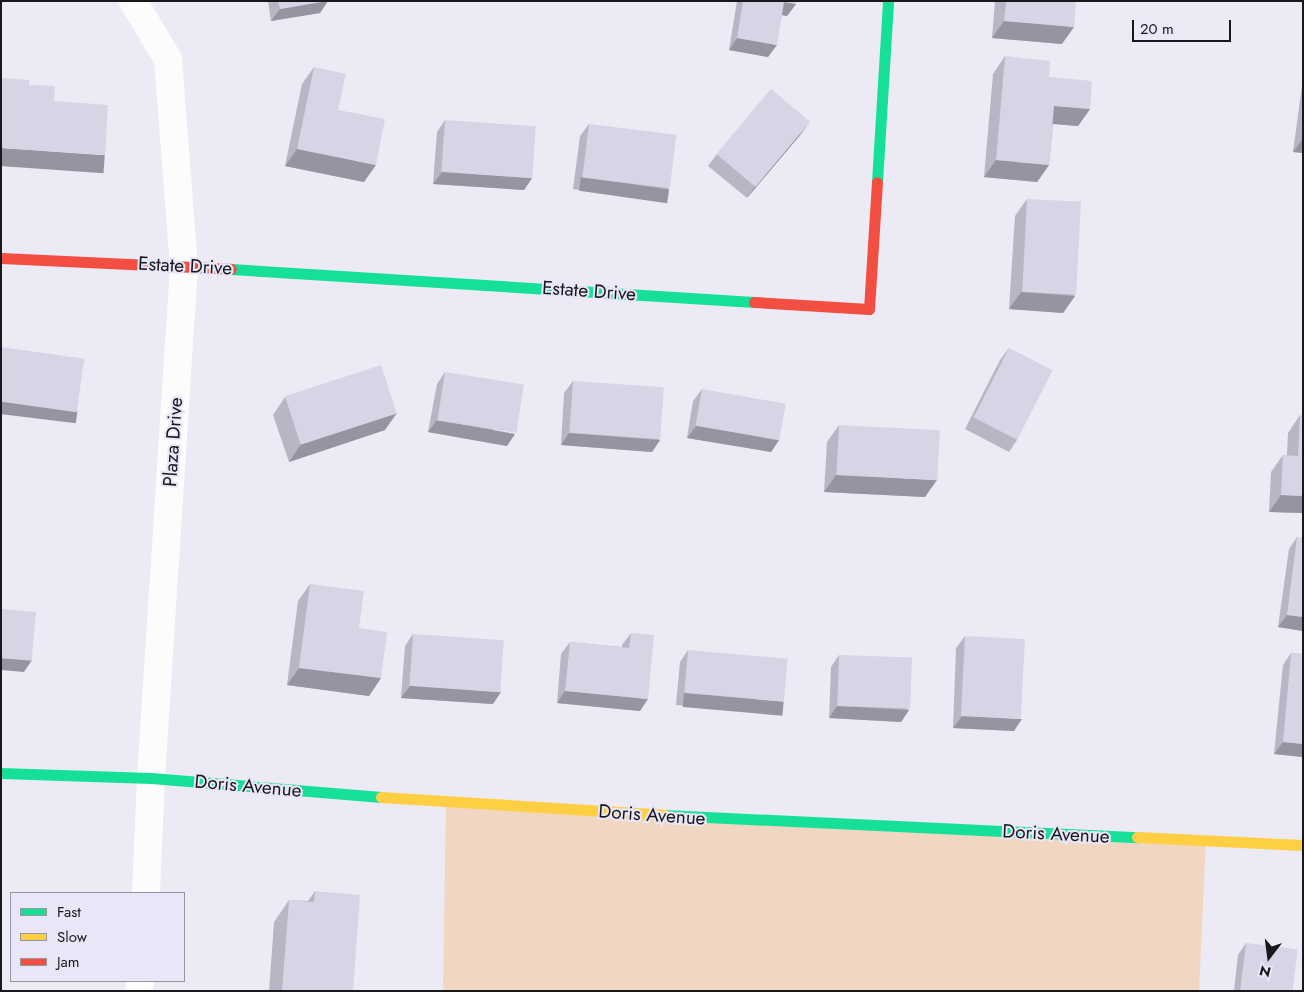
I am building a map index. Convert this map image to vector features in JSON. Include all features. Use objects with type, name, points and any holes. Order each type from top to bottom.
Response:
[{"type":"street","name":"Plaza Drive","points":[[133,1],[168,58],[184,266],[151,778],[146,892]]},
{"type":"street","name":"Estate Drive","points":[[1,258],[184,266],[869,309],[888,1]]},
{"type":"street","name":"Doris Avenue","points":[[1,773],[151,778],[446,802],[728,820],[1303,845]]},
{"type":"shaded area","points":[[446,802],[1206,840],[1199,991],[443,991]]},
{"type":"building","points":[[278,1],[327,1],[280,9]]},
{"type":"building","points":[[743,1],[796,1],[796,4],[784,2],[777,45],[737,38]]},
{"type":"building","points":[[1006,1],[1076,1],[1074,27],[1004,21]]},
{"type":"building","points":[[1005,56],[1050,61],[1049,77],[1092,81],[1090,109],[1054,106],[1049,165],[996,160]]},
{"type":"building","points":[[314,67],[346,74],[338,110],[385,119],[376,165],[297,149]]},
{"type":"building","points":[[1,78],[29,80],[29,85],[55,86],[54,101],[108,105],[105,155],[1,148]]},
{"type":"building","points":[[771,89],[810,122],[755,187],[716,154]]},
{"type":"building","points":[[445,120],[536,126],[532,178],[441,172]]},
{"type":"building","points":[[589,124],[676,135],[670,188],[582,178]]},
{"type":"building","points":[[1027,199],[1081,202],[1076,295],[1022,292]]},
{"type":"building","points":[[1,347],[84,359],[77,412],[1,402]]},
{"type":"building","points":[[1009,348],[1053,370],[1017,440],[974,417]]},
{"type":"building","points":[[381,365],[397,414],[301,445],[285,396]]},
{"type":"building","points":[[445,372],[524,385],[516,433],[437,420]]},
{"type":"building","points":[[573,381],[664,387],[660,439],[569,433]]},
{"type":"building","points":[[702,389],[786,404],[779,440],[696,425]]},
{"type":"building","points":[[1300,415],[1303,416],[1303,496],[1281,495],[1283,455],[1298,456]]},
{"type":"building","points":[[839,425],[940,430],[937,480],[836,475]]},
{"type":"building","points":[[1297,537],[1303,538],[1303,617],[1287,615]]},
{"type":"building","points":[[310,584],[364,591],[359,628],[387,632],[381,678],[299,668]]},
{"type":"building","points":[[1,609],[36,612],[32,661],[1,658]]},
{"type":"building","points":[[631,633],[654,635],[648,699],[565,691],[570,642],[629,648]]},
{"type":"building","points":[[413,634],[504,640],[500,692],[409,686]]},
{"type":"building","points":[[965,636],[1025,639],[1021,719],[961,716]]},
{"type":"building","points":[[688,650],[788,659],[784,702],[684,693]]},
{"type":"building","points":[[1291,653],[1303,654],[1303,744],[1283,742]]},
{"type":"building","points":[[839,655],[912,658],[910,709],[837,706]]},
{"type":"building","points":[[315,891],[360,895],[353,991],[282,991],[289,900],[314,902]]},
{"type":"building","points":[[1246,943],[1298,949],[1292,991],[1240,991]]},
{"type":"traffic: fast","points":[[877,182],[888,1]]},
{"type":"traffic: fast","points":[[231,269],[754,302]]},
{"type":"traffic: fast","points":[[1,773],[151,778],[381,797]]},
{"type":"traffic: fast","points":[[664,815],[1137,837]]},
{"type":"traffic: slow","points":[[381,797],[664,815]]},
{"type":"traffic: slow","points":[[1137,837],[1303,845]]},
{"type":"traffic: jam","points":[[754,302],[869,309],[877,182]]},
{"type":"traffic: jam","points":[[1,258],[231,269]]}]
